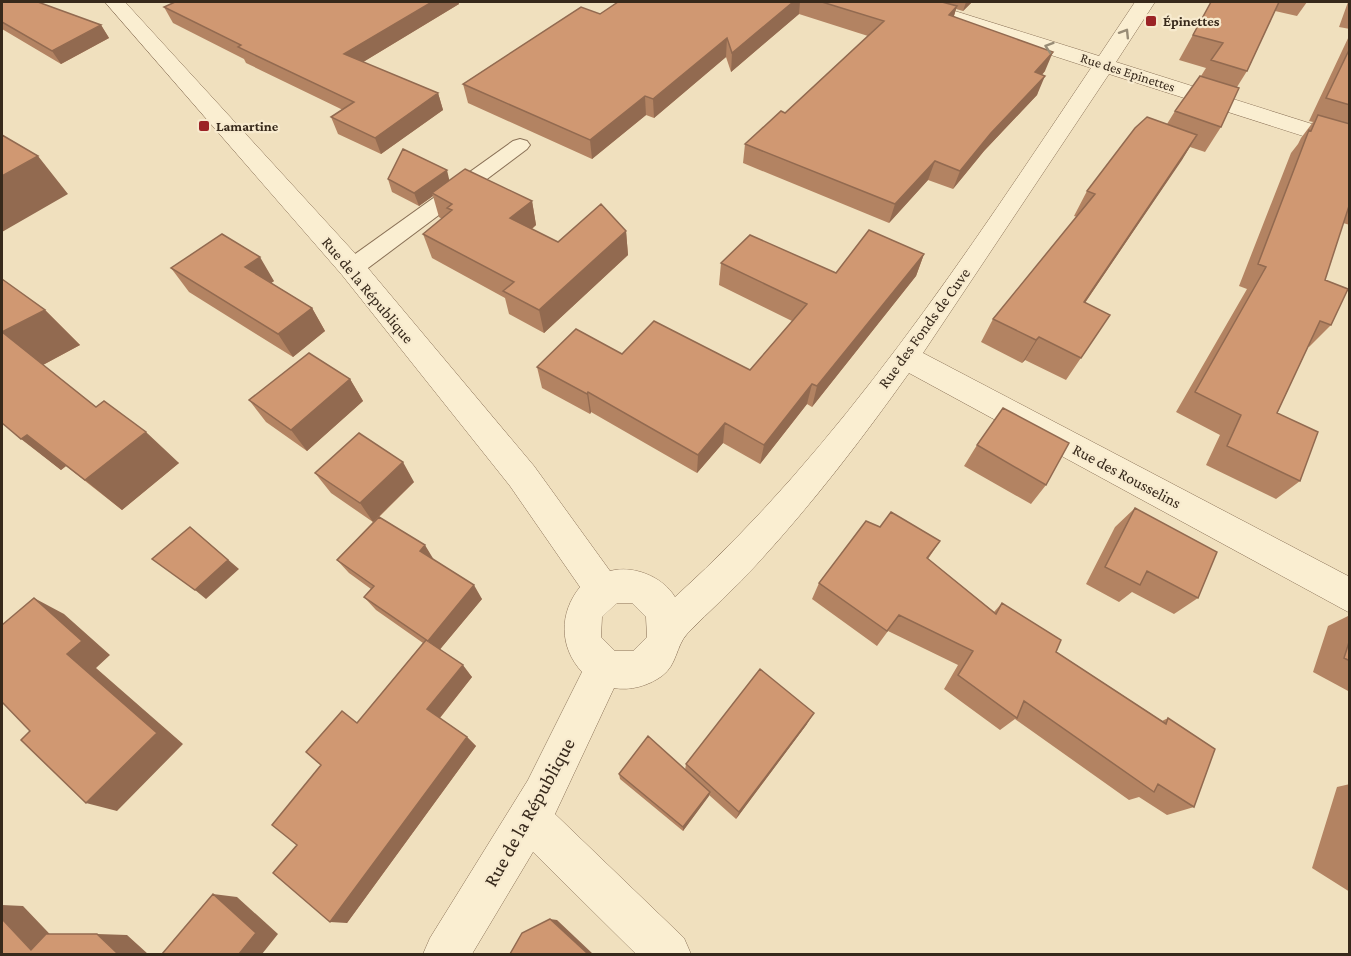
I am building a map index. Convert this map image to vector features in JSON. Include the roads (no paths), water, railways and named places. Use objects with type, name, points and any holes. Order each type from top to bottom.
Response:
[{"type":"street","name":"Rue de la République","points":[[115,2],[352,268],[522,476],[604,592]]},
{"type":"street","name":"Rue des Epinettes","points":[[907,2],[1350,144]]},
{"type":"street","name":"Rue des Fonds de Cuve","points":[[668,627],[720,581],[830,457],[905,357],[1145,2]]},
{"type":"street","name":"Rue des Rousselins","points":[[905,357],[1350,596]]},
{"type":"street","points":[[618,587],[646,592],[658,601],[665,613],[668,627],[665,641],[647,663],[633,669],[604,667],[593,659],[580,636],[580,623],[585,610],[604,592],[618,587]]},
{"type":"street","name":"Rue de la République","points":[[446,954],[530,819],[604,667]]},
{"type":"street","points":[[530,819],[668,954]]},
{"type":"lane","points":[[352,268],[520,145]]},
{"type":"place","name":"Épinettes","points":[[1151,21]]},
{"type":"place","name":"Lamartine","points":[[204,126]]}]
